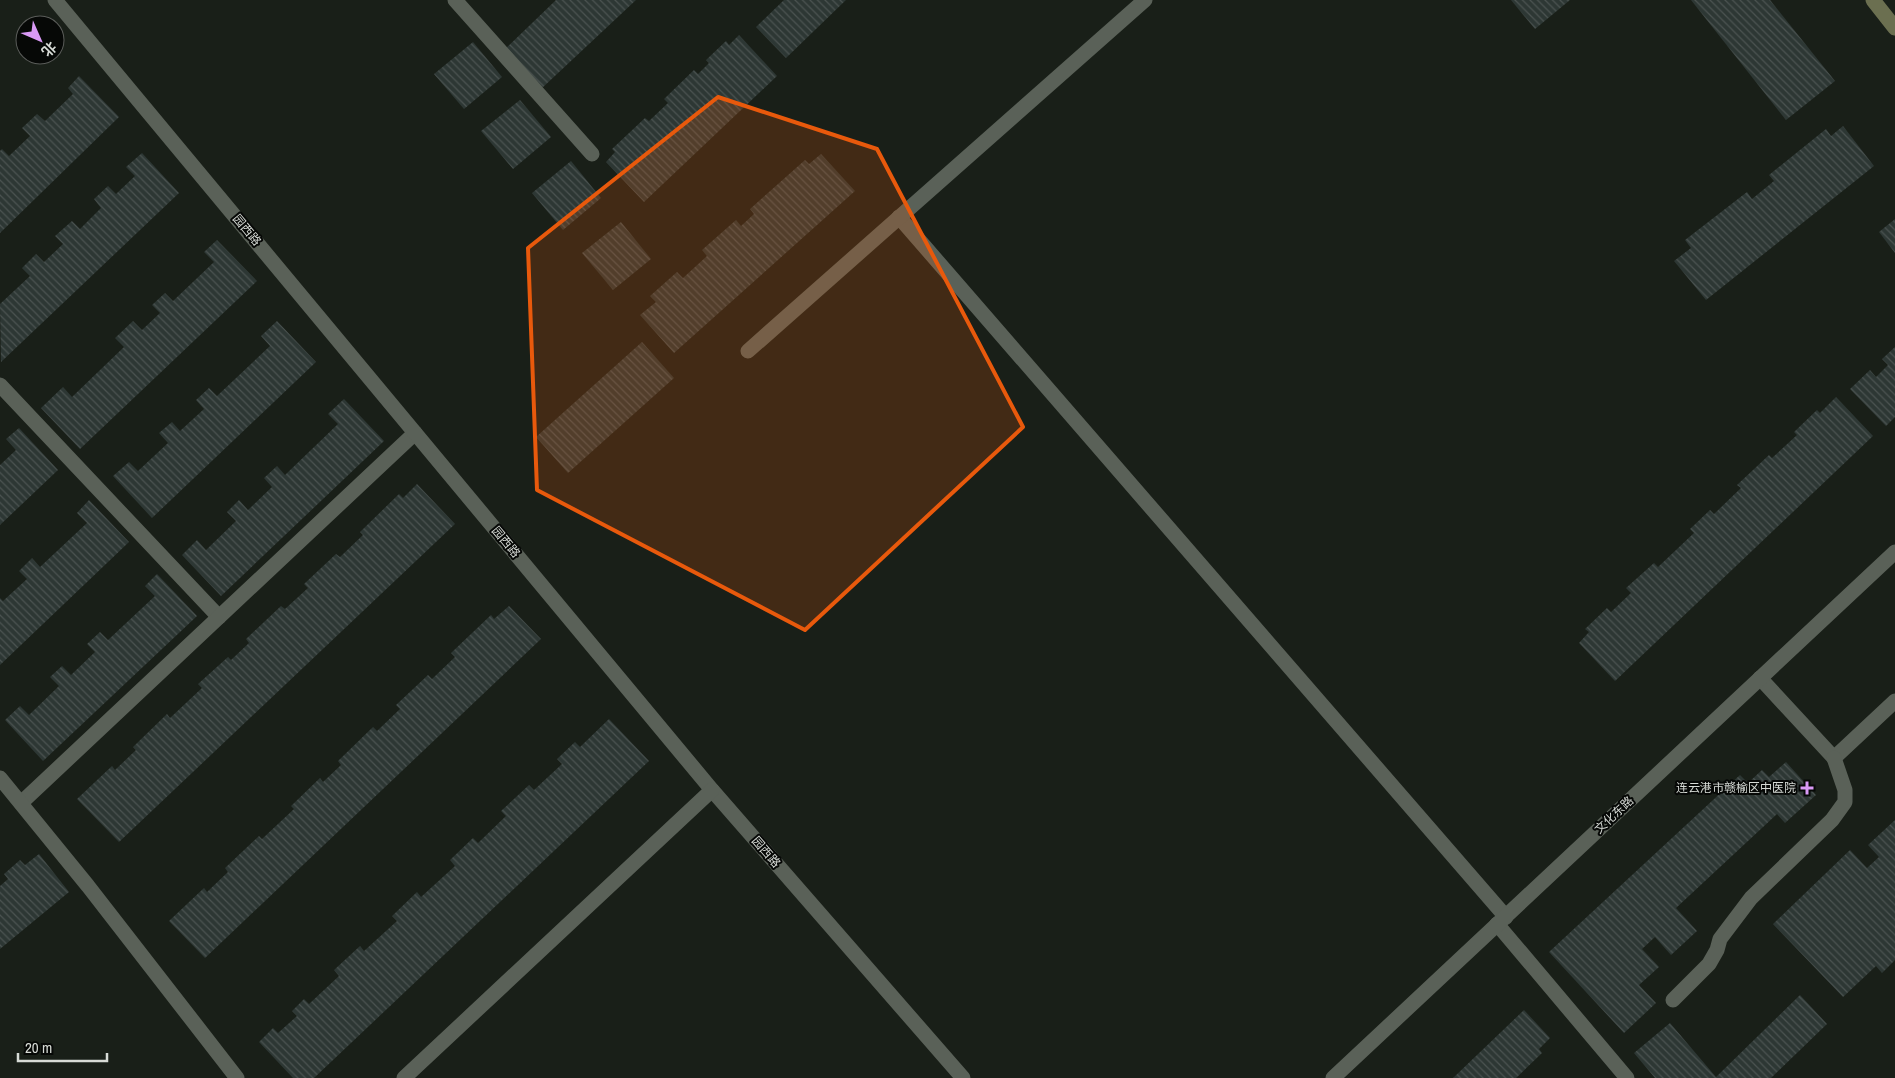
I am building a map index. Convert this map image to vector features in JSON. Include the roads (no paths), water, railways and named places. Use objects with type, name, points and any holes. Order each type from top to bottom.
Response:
[{"type":"main road","points":[[1873,0],[1895,28]]},
{"type":"street","name":"园西路","points":[[55,0],[712,790],[963,1078]]},
{"type":"street","points":[[455,0],[592,154]]},
{"type":"street","points":[[748,351],[1145,0]]},
{"type":"street","points":[[899,217],[1501,920],[1628,1078]]},
{"type":"street","points":[[0,384],[219,617]]},
{"type":"street","points":[[21,803],[415,433]]},
{"type":"street","name":"文化东路","points":[[1333,1078],[1895,552]]},
{"type":"street","points":[[1673,1000],[1709,964],[1717,950],[1720,939],[1751,898],[1832,820],[1845,802],[1845,790],[1834,758],[1760,678]]},
{"type":"street","points":[[1834,758],[1895,701]]},
{"type":"street","points":[[0,778],[88,886],[237,1078]]},
{"type":"street","points":[[404,1078],[712,790]]},
{"type":"place","name":"连云港市赣榆区中医院","points":[[1807,788]]}]
